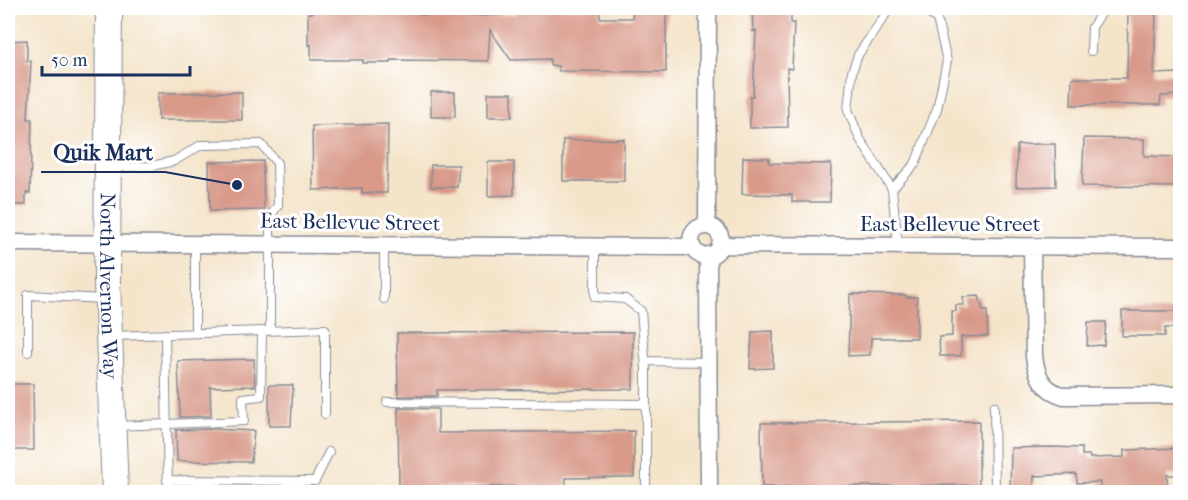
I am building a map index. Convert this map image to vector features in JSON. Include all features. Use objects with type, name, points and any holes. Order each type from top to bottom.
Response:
[{"type":"main road","name":"North Alvernon Way","points":[[109,8],[107,242],[115,492]]},
{"type":"street","points":[[707,226],[708,8]]},
{"type":"street","points":[[707,226],[693,232],[692,247],[699,254],[714,250]]},
{"type":"street","points":[[707,226],[718,232],[714,250],[709,362],[709,492]]},
{"type":"street","name":"East Bellevue Street","points":[[8,243],[692,247]]},
{"type":"street","name":"East Bellevue Street","points":[[714,250],[898,246],[1180,247]]},
{"type":"street","points":[[1032,248],[1034,357],[1036,371],[1047,389],[1064,396],[1180,395]]},
{"type":"lane","points":[[897,8],[888,11],[858,55],[852,72],[848,110],[860,139],[892,189],[898,246]]},
{"type":"lane","points":[[892,189],[915,164],[937,109],[947,61],[937,19],[920,8]]},
{"type":"lane","points":[[1091,51],[1092,27],[1105,8]]},
{"type":"lane","points":[[108,169],[152,166],[174,161],[201,145],[261,144],[277,163],[278,205],[270,217],[261,396],[243,398],[244,421],[112,426]]},
{"type":"lane","points":[[195,243],[195,333]]},
{"type":"lane","points":[[384,244],[384,299]]},
{"type":"lane","points":[[595,246],[595,297],[625,299],[641,311],[646,361],[646,492]]},
{"type":"lane","points":[[28,352],[28,295],[108,299]]},
{"type":"lane","points":[[109,336],[325,329],[325,414]]},
{"type":"lane","points":[[165,334],[168,492]]},
{"type":"lane","points":[[646,361],[709,362]]},
{"type":"lane","points":[[387,402],[646,404]]},
{"type":"lane","points":[[994,406],[995,492]]},
{"type":"lane","points":[[167,480],[315,481],[329,452]]},
{"type":"building","points":[[312,8],[420,8],[420,15],[453,13],[458,17],[516,14],[516,8],[600,8],[600,18],[632,18],[633,8],[666,8],[666,72],[559,71],[558,66],[550,65],[550,59],[511,60],[490,30],[488,61],[391,60],[391,63],[363,63],[363,60],[311,60],[311,44],[308,45],[308,13],[312,13]]},
{"type":"building","points":[[752,8],[791,8],[791,23],[794,23],[792,69],[787,68],[788,127],[750,128],[750,96],[753,96],[756,30],[753,31]]},
{"type":"building","points":[[1128,10],[1156,11],[1154,74],[1180,73],[1180,95],[1161,96],[1160,105],[1071,105],[1072,78],[1127,78]]},
{"type":"building","points":[[27,40],[27,61],[31,61],[28,119],[32,119],[30,193],[26,193],[26,205],[8,205],[8,41]]},
{"type":"building","points":[[242,92],[242,120],[158,120],[158,93]]},
{"type":"building","points":[[431,92],[455,92],[455,117],[431,117]]},
{"type":"building","points":[[488,93],[512,93],[512,117],[488,117]]},
{"type":"building","points":[[388,124],[387,193],[362,193],[362,188],[313,190],[312,126]]},
{"type":"building","points":[[1084,138],[1144,139],[1144,156],[1180,157],[1180,187],[1082,186]]},
{"type":"building","points":[[624,139],[624,181],[563,181],[563,140]]},
{"type":"building","points":[[1055,144],[1056,186],[1016,187],[1017,145]]},
{"type":"building","points":[[743,157],[769,158],[769,163],[831,164],[830,202],[792,202],[792,195],[742,194]]},
{"type":"building","points":[[263,161],[264,210],[210,211],[209,162]]},
{"type":"building","points":[[488,162],[514,162],[514,195],[488,196]]},
{"type":"building","points":[[431,165],[459,165],[457,187],[431,187]]},
{"type":"building","points":[[850,294],[917,297],[917,338],[871,338],[870,355],[848,356]]},
{"type":"building","points":[[979,296],[983,311],[987,311],[988,336],[961,337],[961,356],[940,356],[939,337],[952,336],[952,311],[956,311],[956,305],[964,305],[963,297]]},
{"type":"building","points":[[1122,311],[1180,311],[1180,328],[1165,328],[1165,336],[1122,336]]},
{"type":"building","points":[[1088,322],[1106,322],[1104,345],[1087,346]]},
{"type":"building","points":[[773,331],[773,368],[750,369],[752,332]]},
{"type":"building","points":[[633,332],[633,389],[437,390],[437,396],[398,396],[397,333]]},
{"type":"building","points":[[254,359],[255,386],[210,387],[211,416],[180,417],[178,361]]},
{"type":"building","points":[[8,384],[33,384],[34,450],[8,450]]},
{"type":"building","points":[[269,385],[293,385],[291,426],[269,426]]},
{"type":"building","points":[[398,408],[438,409],[438,433],[634,431],[634,477],[566,478],[566,486],[438,487],[438,492],[399,492]]},
{"type":"building","points":[[979,421],[979,485],[762,487],[761,423]]},
{"type":"building","points":[[176,430],[254,431],[251,462],[177,461]]},
{"type":"building","points":[[1011,448],[1082,448],[1082,455],[1089,455],[1090,458],[1124,457],[1124,450],[1180,448],[1180,475],[1167,475],[1168,492],[1100,492],[1100,482],[1077,483],[1076,474],[1034,476],[1034,492],[1010,492]]},
{"type":"place","name":"Quik Mart","points":[[237,185]]}]
